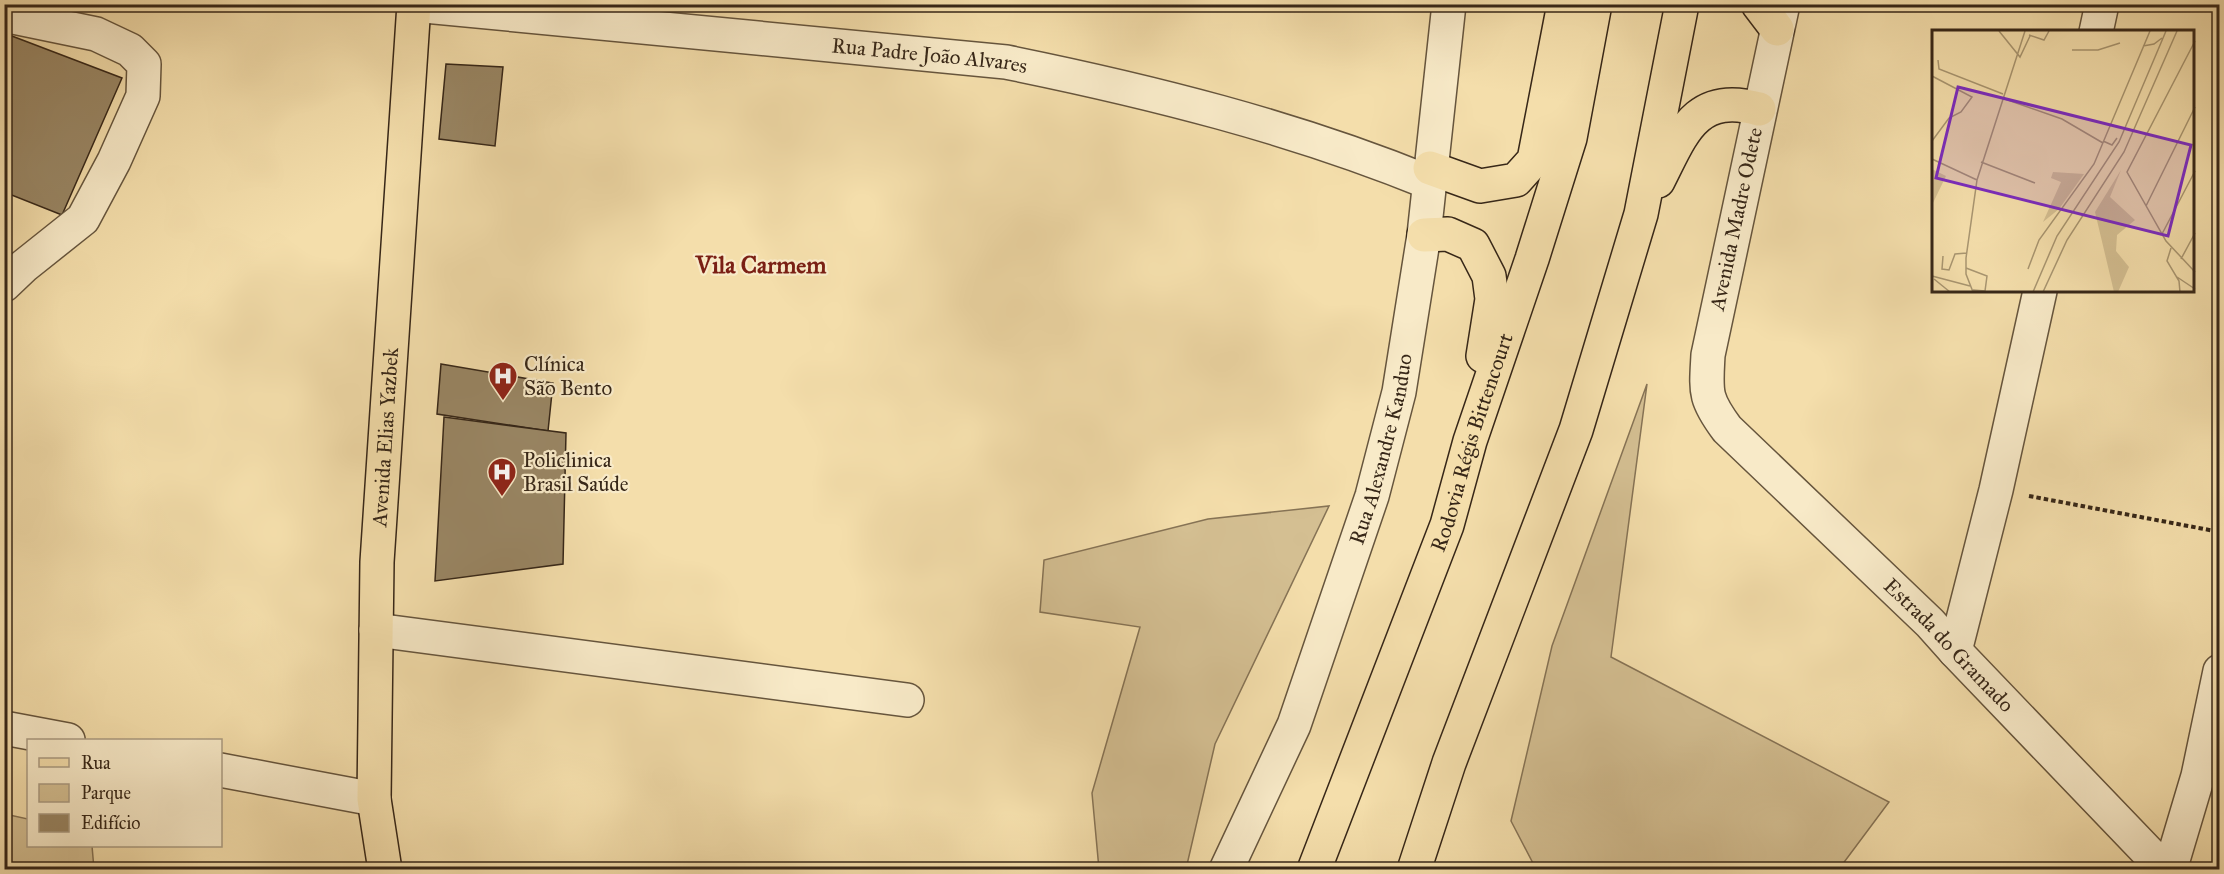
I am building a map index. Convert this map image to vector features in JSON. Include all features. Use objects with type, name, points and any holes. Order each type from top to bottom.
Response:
[{"type":"main road","points":[[1429,175],[1480,186],[1516,180],[1534,160],[1564,4]]},
{"type":"main road","name":"Rodovia Régis Bittencourt","points":[[1314,870],[1447,525],[1470,441],[1532,259],[1570,138],[1596,4]]},
{"type":"main road","points":[[1414,870],[1449,763],[1576,430],[1641,214],[1682,4]]},
{"type":"main road","name":"Avenida Elias Yazbek","points":[[385,870],[374,799],[377,562],[414,5]]},
{"type":"main road","points":[[1641,214],[1683,134],[1695,117],[1715,107],[1745,105],[1759,109]]},
{"type":"main road","points":[[1424,235],[1448,234],[1473,245],[1489,276],[1492,299],[1470,441]]},
{"type":"street","name":"Rua Alexandre Kanduo","points":[[1226,870],[1294,725],[1372,496],[1399,392],[1424,235],[1449,4]]},
{"type":"street","points":[[2096,30],[2102,4]]},
{"type":"street","name":"Rua Padre João Alvares","points":[[414,5],[1006,62],[1093,79],[1271,127],[1429,175]]},
{"type":"street","name":"Avenida Madre Odete","points":[[1727,429],[1711,408],[1708,398],[1706,388],[1708,355],[1759,109],[1773,13]]},
{"type":"street","points":[[4,15],[96,34],[130,50],[144,64],[143,96],[114,161],[83,219],[4,285]]},
{"type":"street","points":[[1955,651],[1996,490],[2040,292]]},
{"type":"street","name":"Estrada do Gramado","points":[[1727,429],[1930,623],[2168,870]]},
{"type":"street","points":[[376,630],[907,700]]},
{"type":"street","points":[[2168,870],[2198,776],[2220,671]]},
{"type":"street","points":[[4,729],[57,739]]},
{"type":"street","points":[[222,770],[374,799]]},
{"type":"path","points":[[1996,490],[2220,532]]},
{"type":"green space","points":[[1647,384],[1611,657],[1889,802],[1839,869],[1536,869],[1511,821],[1552,646]]},
{"type":"green space","points":[[1329,506],[1215,744],[1186,869],[1099,869],[1092,793],[1140,627],[1040,612],[1044,560],[1208,519]]},
{"type":"green space","points":[[5,814],[27,819],[27,847],[92,847],[94,869],[5,869]]},
{"type":"building","points":[[4,33],[122,78],[62,215],[4,192]]},
{"type":"building","points":[[446,64],[503,67],[495,146],[439,139]]},
{"type":"building","points":[[441,364],[553,383],[548,431],[437,414]]},
{"type":"building","name":"Policlinica Brasil Saúde","points":[[444,417],[566,433],[563,564],[435,581]]},
{"type":"place","name":"Clínica São Bento","points":[[503,402]]},
{"type":"place","name":"Policlinica Brasil Saúde","points":[[502,498]]},
{"type":"district","name":"Vila Carmem","points":[[761,265]]}]
